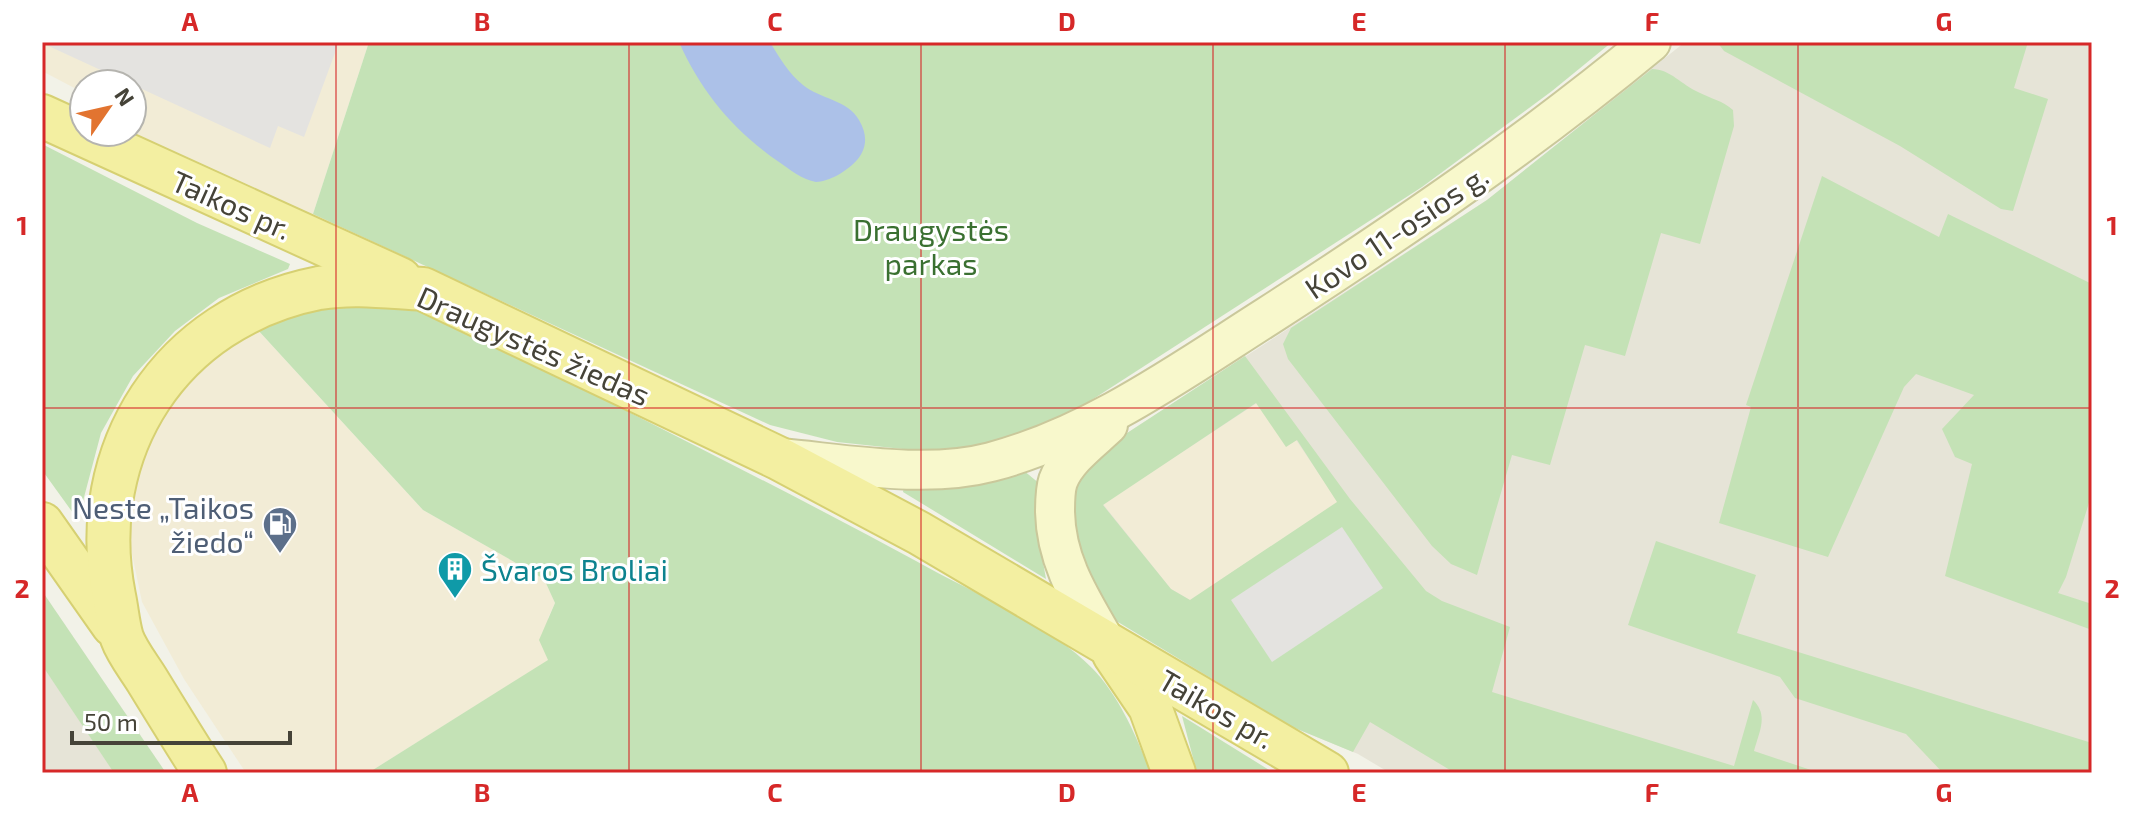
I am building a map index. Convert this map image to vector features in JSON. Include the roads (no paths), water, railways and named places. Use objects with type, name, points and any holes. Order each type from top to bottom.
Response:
[{"type":"main road","name":"Kovo 11-osios g.","points":[[778,458],[931,469],[991,462],[1051,442],[1130,404],[1427,212],[1575,104],[1651,42]]},
{"type":"main road","name":"Taikos pr.","points":[[42,116],[423,289]]},
{"type":"main road","name":"Draugystės žiedas","points":[[205,773],[123,639],[110,574],[108,527],[114,482],[124,446],[137,420],[168,374],[206,339],[241,317],[279,301],[319,288],[358,284],[423,289],[778,458],[919,533],[1106,643],[1150,707],[1174,773]]},
{"type":"main road","name":"Kovo 11-osios g.","points":[[1106,643],[1062,561],[1057,540],[1055,501],[1058,480],[1074,458],[1130,404]]},
{"type":"main road","points":[[42,524],[123,639]]},
{"type":"main road","name":"Taikos pr.","points":[[1106,643],[1327,773]]},
{"type":"water","points":[[679,42],[770,42],[789,71],[803,85],[854,113],[865,139],[861,154],[850,167],[825,180],[816,182],[796,174],[733,124],[708,94]]},
{"type":"place","name":"Neste „Taikos žiedo“","points":[[280,555]]},
{"type":"place","name":"Švaros Broliai","points":[[455,600]]},
{"type":"park label","name":"Draugystės parkas","points":[[931,246]]}]
